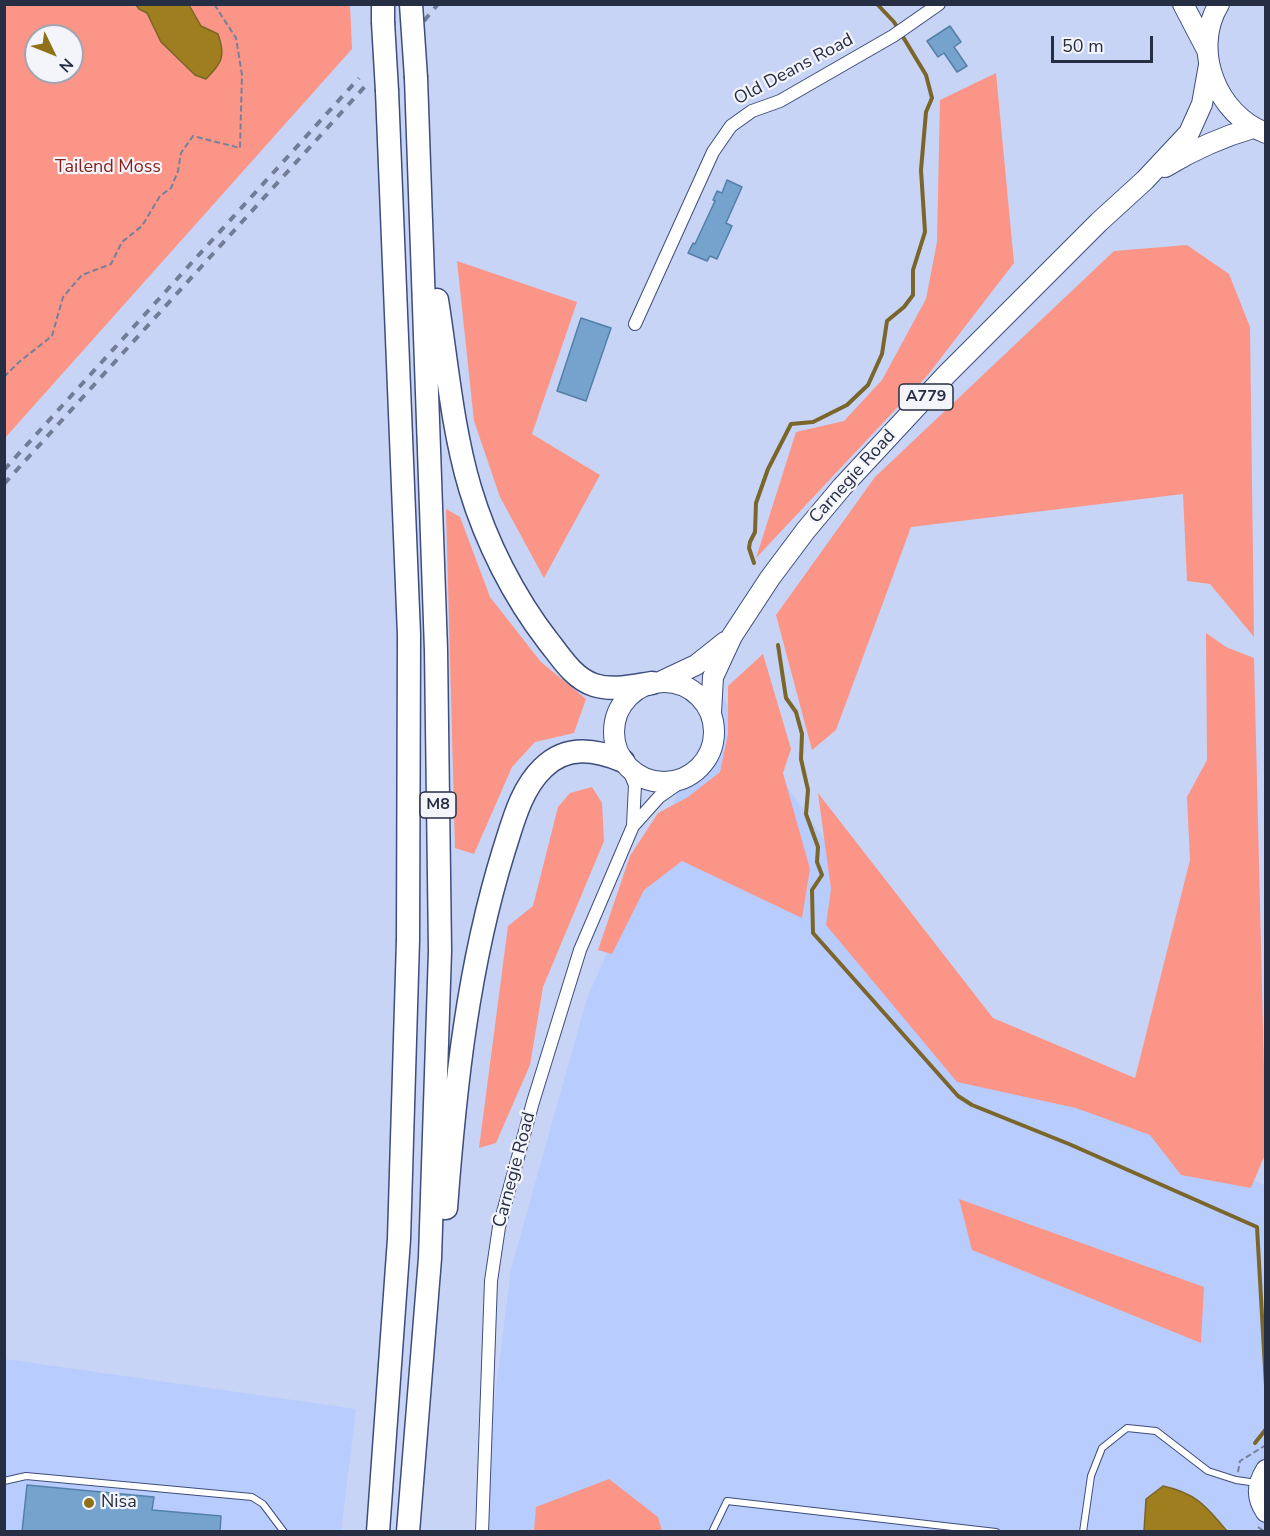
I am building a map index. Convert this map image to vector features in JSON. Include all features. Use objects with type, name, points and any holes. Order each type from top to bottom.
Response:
[{"type":"highway","name":"M8","points":[[408,1532],[430,1258],[440,951],[436,650],[422,204],[411,4]]},
{"type":"highway","name":"M8","points":[[378,1532],[399,1239],[408,940],[409,635],[383,13]]},
{"type":"highway","name":"M8","points":[[422,204],[461,448],[470,489],[502,568],[539,629],[569,668],[580,678],[608,688],[624,688],[657,682]]},
{"type":"highway","points":[[417,1532],[464,1026],[489,896],[522,801],[528,788],[543,768],[561,756],[580,751],[603,752],[625,764]]},
{"type":"main road","points":[[1183,4],[1208,57],[1216,87],[1227,103],[1259,131]]},
{"type":"main road","name":"Carnegie Road","points":[[711,712],[713,677],[732,636],[800,538],[842,487],[947,374],[1099,222],[1145,180],[1189,133],[1202,104],[1208,57],[1208,32],[1219,4]]},
{"type":"main road","name":"Carnegie Road","points":[[1145,180],[1181,157],[1231,134],[1259,131]]},
{"type":"main road","name":"Carnegie Road","points":[[657,682],[707,658],[732,636]]},
{"type":"main road","points":[[657,682],[675,682],[692,689],[711,712]]},
{"type":"main road","name":"A779","points":[[625,764],[616,746],[614,730],[617,714],[625,700],[637,689],[657,682]]},
{"type":"main road","name":"A779","points":[[693,774],[705,762],[713,747],[715,729],[711,712]]},
{"type":"main road","points":[[625,764],[638,775],[651,781],[672,782],[693,774]]},
{"type":"main road","points":[[1262,1477],[1258,1497],[1266,1512]]},
{"type":"street","name":"Old Deans Road","points":[[634,324],[713,152],[730,126],[752,111],[780,101],[893,36],[939,4]]},
{"type":"street","name":"Carnegie Road","points":[[482,1532],[491,1281],[499,1227],[533,1102],[580,950],[633,826],[635,785],[625,764]]},
{"type":"street","name":"Carnegie Road","points":[[633,826],[659,797],[693,774]]},
{"type":"lane","points":[[1083,1532],[1091,1476],[1102,1448],[1126,1428],[1156,1431],[1208,1471],[1236,1479],[1262,1477]]},
{"type":"lane","points":[[4,1481],[26,1476],[252,1497],[263,1504],[284,1532]]},
{"type":"lane","points":[[712,1532],[727,1501],[996,1532]]},
{"type":"path","points":[[4,377],[52,336],[63,297],[82,275],[111,264],[122,242],[142,226],[160,196],[171,188],[178,171],[181,153],[193,136],[240,148],[242,75],[236,38],[214,4]]},
{"type":"shaded area","points":[[136,5],[189,5],[201,26],[218,34],[222,48],[221,59],[206,79],[195,75],[161,42],[147,13]]},
{"type":"shaded area","points":[[721,695],[946,1009],[1265,1186],[1265,1531],[478,1532],[511,1269],[587,998]]},
{"type":"shaded area","points":[[5,1359],[356,1409],[341,1531],[5,1532]]},
{"type":"shaded area","points":[[1163,1486],[1184,1492],[1200,1502],[1227,1531],[1144,1531],[1146,1499]]},
{"type":"green space","name":"Tailend Moss","points":[[5,5],[350,5],[352,49],[5,438]]},
{"type":"green space","points":[[996,73],[1014,263],[927,376],[756,558],[796,432],[844,421],[882,380],[926,299],[937,242],[940,100]]},
{"type":"green space","points":[[1187,245],[1229,274],[1250,327],[1254,637],[1210,584],[1187,581],[1183,494],[911,527],[836,730],[812,750],[776,615],[875,477],[1114,251]]},
{"type":"green space","points":[[457,261],[577,302],[532,434],[600,475],[544,578],[500,497],[474,421]]},
{"type":"green space","points":[[446,509],[460,517],[490,597],[541,662],[586,699],[574,733],[535,742],[512,767],[474,854],[455,848]]},
{"type":"green space","points":[[1206,633],[1226,647],[1254,658],[1266,1152],[1251,1188],[1181,1175],[1150,1135],[1076,1108],[957,1082],[826,925],[831,889],[818,793],[993,1018],[1135,1078],[1190,860],[1187,797],[1207,760]]},
{"type":"green space","points":[[763,654],[791,749],[783,773],[810,869],[802,918],[682,861],[644,890],[612,954],[598,950],[630,856],[658,813],[688,797],[720,772],[728,734],[728,686]]},
{"type":"green space","points":[[592,787],[602,803],[604,841],[543,987],[530,1065],[496,1143],[479,1148],[508,926],[533,906],[558,807],[570,793]]},
{"type":"green space","points":[[959,1199],[1204,1287],[1201,1343],[972,1250]]},
{"type":"green space","points":[[609,1479],[658,1517],[662,1531],[534,1531],[536,1507]]},
{"type":"building","points":[[950,26],[961,42],[954,47],[967,66],[957,72],[944,53],[938,57],[927,41]]},
{"type":"building","points":[[727,180],[742,187],[726,223],[732,226],[717,259],[710,256],[707,261],[688,253],[693,243],[695,244],[715,201],[713,200],[717,191],[722,193]]},
{"type":"building","points":[[581,318],[611,328],[586,401],[557,391]]},
{"type":"building","name":"Nisa","points":[[27,1485],[154,1497],[152,1510],[221,1516],[220,1532],[22,1532]]},
{"type":"waterway","points":[[754,563],[749,548],[755,532],[756,503],[768,469],[791,424],[813,422],[847,405],[868,385],[882,354],[887,321],[904,307],[913,295],[913,270],[925,232],[921,170],[926,112],[932,98],[926,75],[894,22],[877,4]]},
{"type":"waterway","points":[[778,645],[786,698],[796,712],[802,734],[801,759],[808,790],[806,814],[818,847],[817,862],[822,875],[812,890],[813,933],[958,1096],[972,1105],[1069,1144],[1257,1227],[1266,1386]]},
{"type":"waterway","points":[[1255,1443],[1266,1429]]},
{"type":"railway","points":[[424,21],[438,4]]},
{"type":"railway","points":[[4,470],[359,78]]},
{"type":"railway","points":[[4,484],[369,82]]},
{"type":"place","name":"Nisa","points":[[89,1503]]}]
